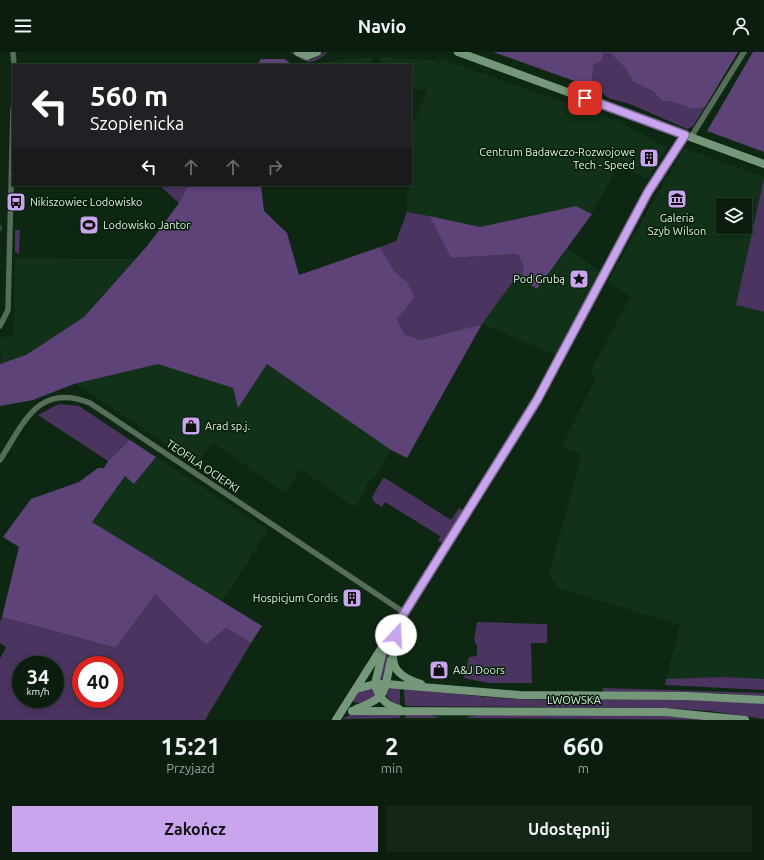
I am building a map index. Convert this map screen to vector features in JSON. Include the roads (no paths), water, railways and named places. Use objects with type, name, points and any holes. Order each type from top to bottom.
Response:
[{"type":"street","points":[[13,52],[14,64]]},
{"type":"street","points":[[298,52],[307,56],[317,52]]},
{"type":"street","points":[[458,52],[764,164]]},
{"type":"street","points":[[336,720],[405,613],[540,394],[648,192],[688,136],[744,52]]},
{"type":"street","points":[[0,326],[8,310],[12,148]]},
{"type":"street","points":[[2,228],[10,229]]},
{"type":"street","name":"TEOFILA OCIEPKI","points":[[0,460],[28,417],[36,408],[46,401],[56,397],[77,398],[90,403],[405,613]]},
{"type":"street","points":[[342,712],[352,711],[380,698],[386,684],[398,623]]},
{"type":"street","points":[[380,698],[375,684],[384,646]]},
{"type":"street","name":"LWOWSKA","points":[[392,657],[393,666],[404,678],[436,688]]},
{"type":"street","name":"LWOWSKA","points":[[356,689],[375,684],[386,684],[520,695],[687,696],[764,700]]},
{"type":"street","name":"LWOWSKA","points":[[380,698],[391,707],[402,710]]},
{"type":"street","name":"LWOWSKA","points":[[352,711],[664,712],[745,720]]},
{"type":"place","name":"Centrum Badawczo-Rozwojowe Tech - Speed","points":[[649,158]]},
{"type":"place","name":"Galeria Szyb Wilson","points":[[677,199]]},
{"type":"place","name":"Nikiszowiec Lodowisko","points":[[16,202]]},
{"type":"place","name":"Lodowisko Jantor","points":[[89,225]]},
{"type":"place","name":"Pod Grubą","points":[[579,279]]},
{"type":"place","name":"Arad sp.j.","points":[[191,426]]},
{"type":"place","name":"Hospicjum Cordis","points":[[352,598]]},
{"type":"place","name":"A&J Doors","points":[[439,670]]}]
